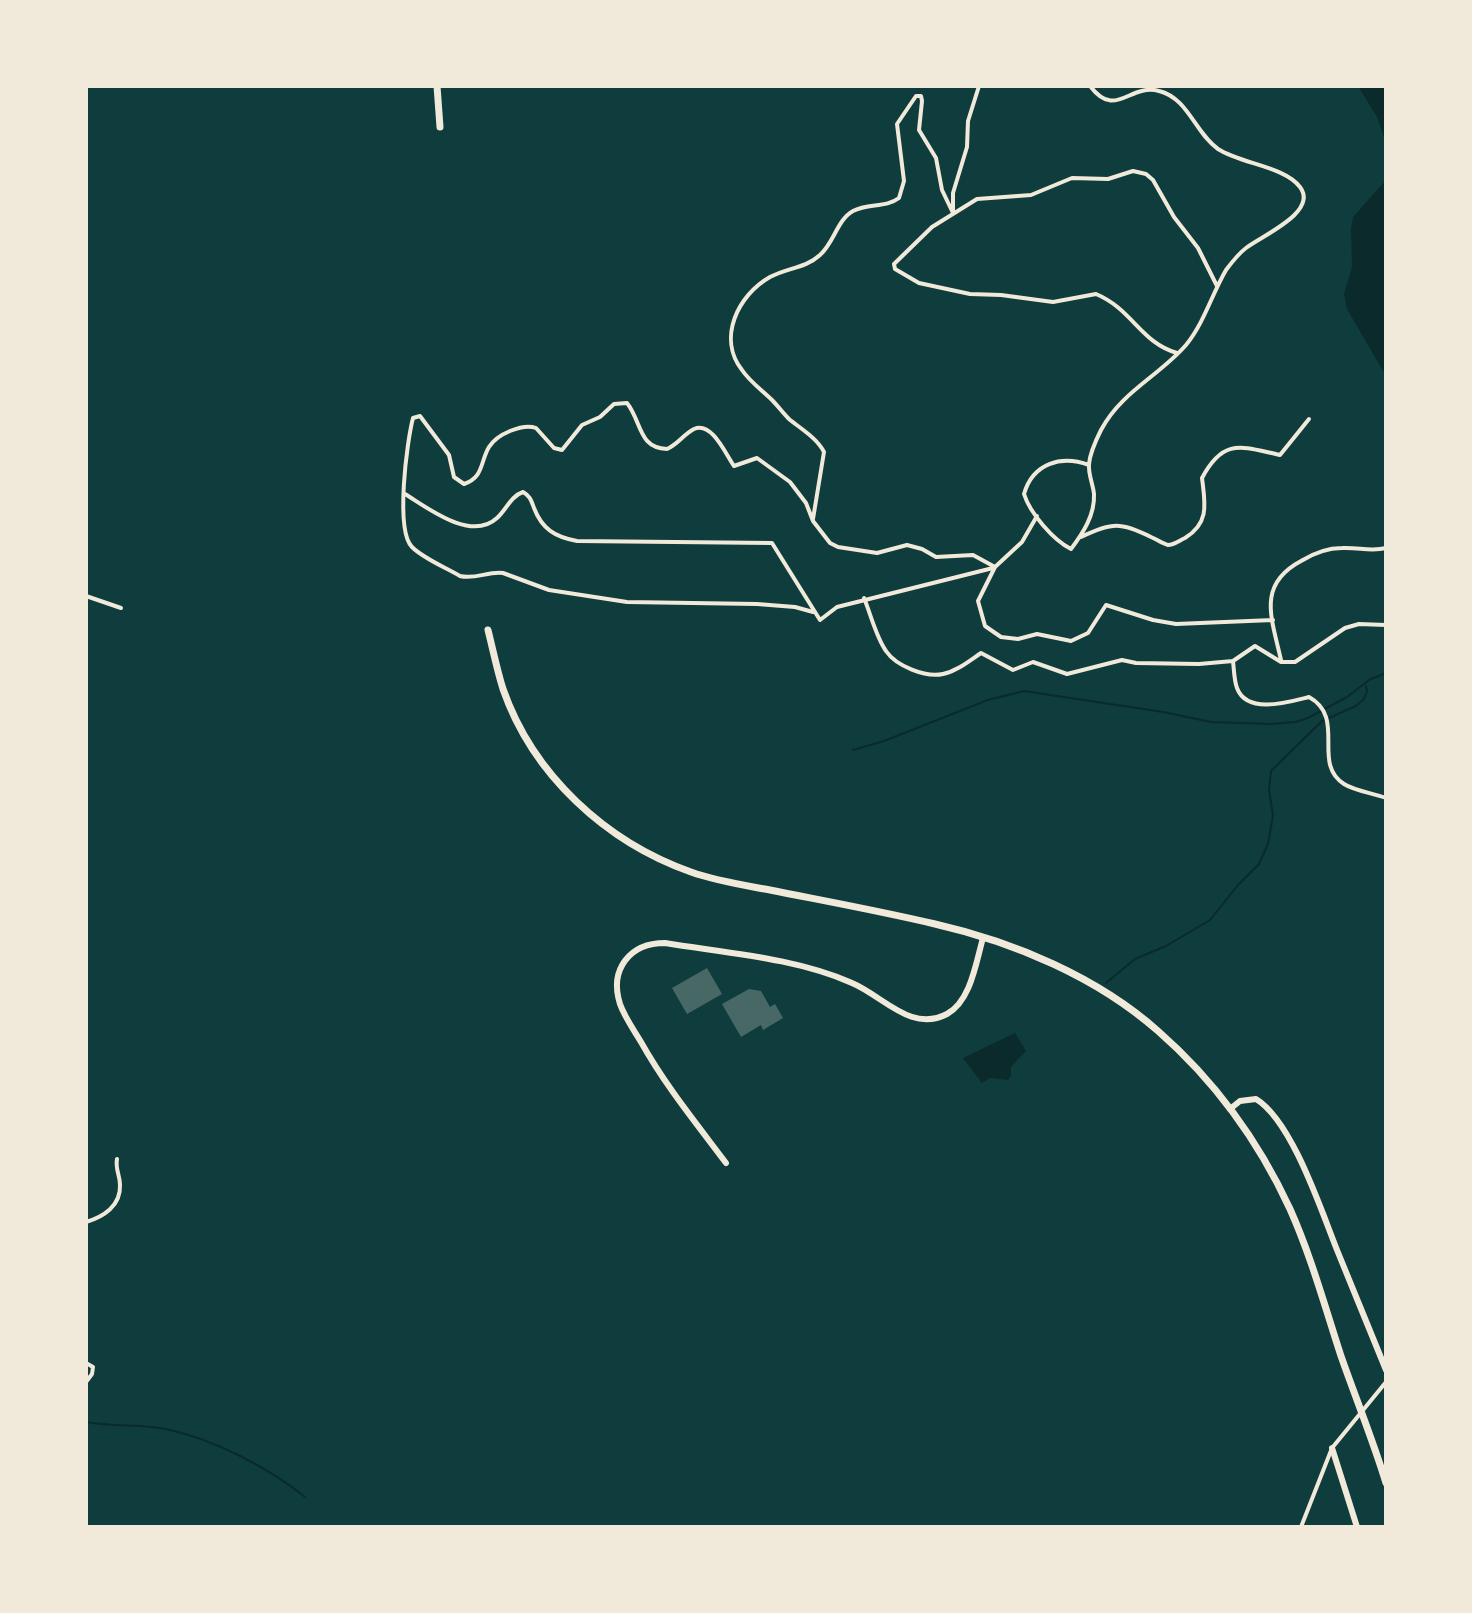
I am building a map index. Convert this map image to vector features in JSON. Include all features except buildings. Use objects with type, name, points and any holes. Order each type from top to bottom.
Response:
[{"type":"highway","points":[[437,86],[440,127]]},
{"type":"highway","points":[[488,630],[504,691],[532,747],[576,801],[628,842],[669,864],[716,879],[937,924],[1034,956],[1075,976],[1138,1015],[1188,1060],[1230,1109],[1262,1157],[1291,1212],[1386,1483]]},
{"type":"street","points":[[953,213],[953,193],[964,160],[968,121],[979,86]]},
{"type":"street","points":[[1089,465],[1066,460],[1054,462],[1038,471],[1024,494],[1037,516],[1062,545],[1071,549],[1092,511],[1094,495],[1089,465],[1102,429],[1118,404],[1177,353],[1195,333],[1239,254],[1281,226],[1299,211],[1304,200],[1301,188],[1277,172],[1219,150],[1200,132],[1180,102],[1169,94],[1142,89],[1110,102],[1090,86]]},
{"type":"street","points":[[813,521],[824,452],[817,441],[786,417],[738,365],[730,349],[730,339],[738,310],[753,289],[767,279],[817,258],[828,247],[843,220],[854,210],[867,205],[889,204],[899,198],[904,181],[897,124],[918,95],[922,101],[919,130],[936,158],[942,190],[953,213]]},
{"type":"street","points":[[1177,353],[1155,345],[1129,315],[1096,294],[1053,302],[970,294],[919,283],[895,269],[894,264],[932,227],[977,199],[1031,195],[1072,178],[1096,180],[1133,171],[1146,174],[1158,187],[1174,217],[1198,248],[1218,288]]},
{"type":"street","points":[[813,612],[795,607],[757,604],[627,602],[549,590],[503,573],[468,578],[460,576],[410,546],[402,507],[412,422],[416,415],[420,416],[449,455],[454,477],[464,484],[480,474],[487,450],[494,442],[521,427],[536,428],[554,448],[562,450],[579,427],[600,417],[614,404],[623,402],[630,406],[641,433],[653,446],[667,449],[695,428],[702,428],[709,431],[734,466],[757,458],[764,462],[797,490],[813,521],[830,543],[838,547],[877,553],[907,545],[936,557],[973,555],[995,567]]},
{"type":"street","points":[[1079,538],[1104,526],[1130,527],[1168,545],[1175,543],[1202,523],[1206,507],[1202,478],[1217,455],[1229,448],[1244,446],[1280,455],[1309,419]]},
{"type":"street","points":[[403,494],[471,527],[483,526],[494,520],[517,494],[523,492],[529,496],[543,526],[567,539],[772,543],[813,612],[822,620],[837,607],[864,598],[995,567]]},
{"type":"street","points":[[1037,516],[1022,542],[995,567],[978,601],[985,626],[1001,637],[1018,639],[1037,634],[1071,641],[1088,633],[1106,605],[1176,624],[1273,620]]},
{"type":"street","points":[[1281,662],[1270,599],[1274,584],[1291,566],[1324,550],[1344,547],[1374,551],[1386,548]]},
{"type":"street","points":[[86,596],[121,608]]},
{"type":"street","points":[[864,598],[886,652],[908,667],[940,675],[958,669],[981,653],[1013,670],[1033,662],[1067,674],[1122,660],[1172,663],[1233,661],[1255,646],[1281,662],[1295,662],[1345,628],[1359,624],[1386,625]]},
{"type":"street","points":[[1233,661],[1237,689],[1247,699],[1274,705],[1309,697],[1320,703],[1329,724],[1327,748],[1333,772],[1344,784],[1386,798]]},
{"type":"street","points":[[726,1163],[656,1069],[620,1004],[617,977],[630,953],[654,943],[665,943],[816,969],[856,984],[912,1018],[926,1019],[949,1013],[960,1003],[983,938]]},
{"type":"street","points":[[1230,1109],[1240,1101],[1256,1099],[1271,1113],[1289,1140],[1306,1174],[1386,1370]]},
{"type":"street","points":[[86,1222],[112,1209],[117,1200],[120,1186],[115,1167],[117,1159]]},
{"type":"street","points":[[86,1363],[93,1367],[86,1382]]},
{"type":"street","points":[[1301,1527],[1332,1448],[1386,1382]]},
{"type":"street","points":[[1332,1448],[1357,1527]]},
{"type":"water","points":[[1358,86],[1386,86],[1386,143],[1377,117]]},
{"type":"water","points":[[1386,180],[1386,376],[1347,309],[1344,294],[1352,267],[1353,217]]},
{"type":"water","points":[[1015,1033],[1026,1051],[1011,1067],[1008,1080],[990,1078],[982,1083],[963,1058]]},
{"type":"waterway","points":[[853,750],[988,700],[1024,691],[1211,722],[1295,722],[1308,718],[1347,697],[1369,680],[1386,673]]},
{"type":"waterway","points":[[1106,983],[1135,959],[1166,946],[1210,920],[1259,864],[1268,844],[1273,816],[1269,790],[1271,771],[1322,721],[1356,706],[1364,699],[1366,686]]},
{"type":"waterway","points":[[86,1422],[156,1427],[202,1440],[257,1465],[305,1497]]}]
